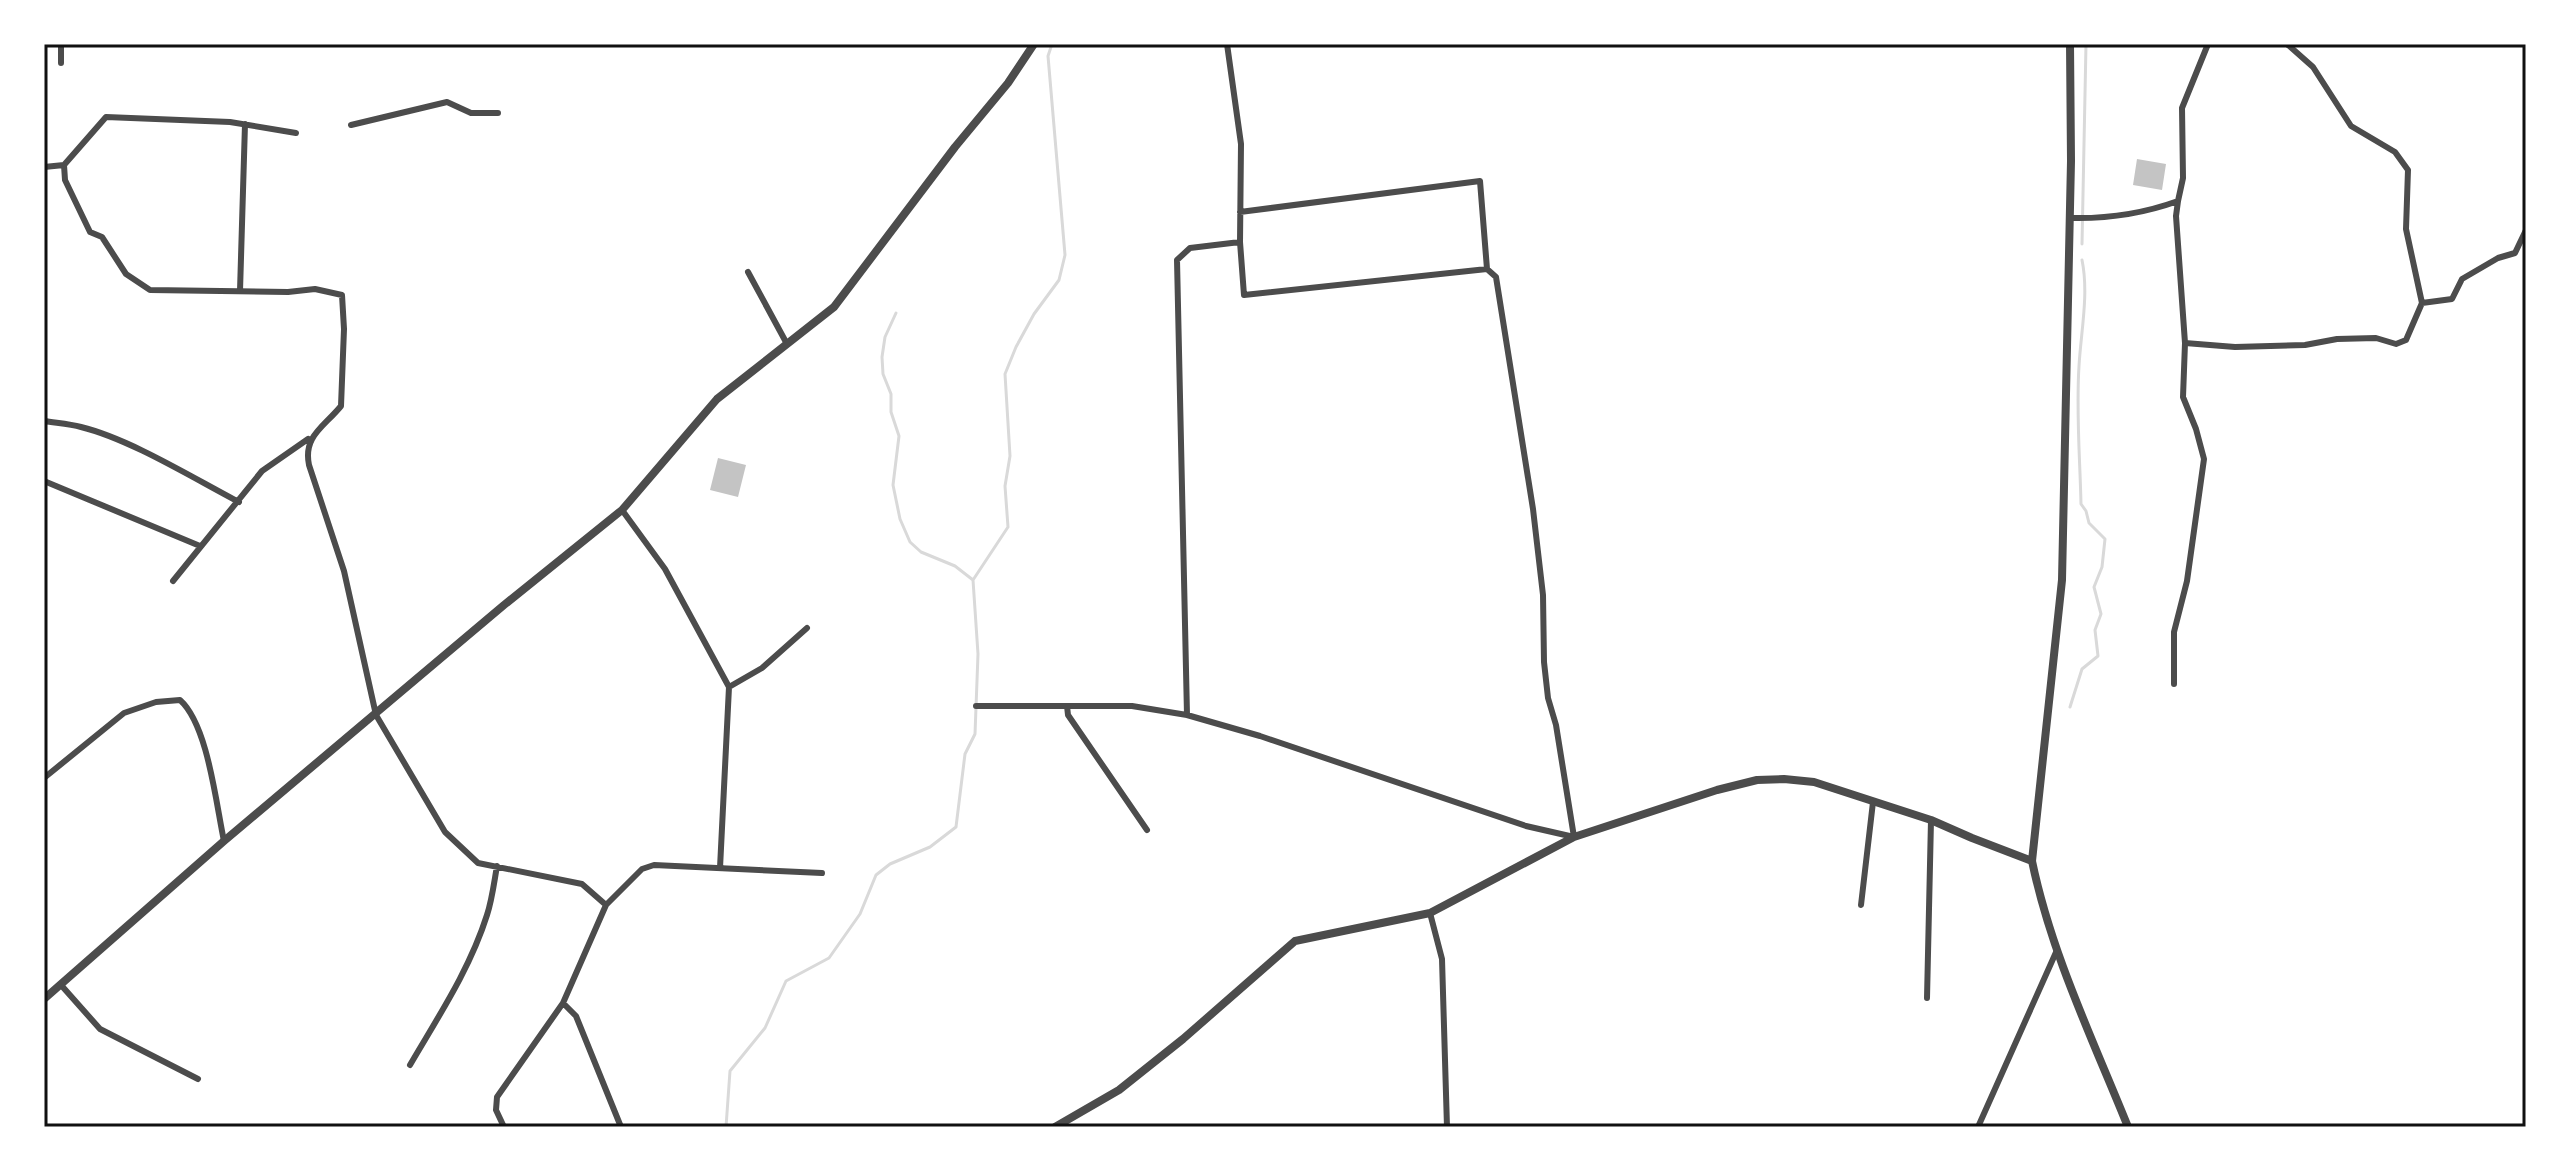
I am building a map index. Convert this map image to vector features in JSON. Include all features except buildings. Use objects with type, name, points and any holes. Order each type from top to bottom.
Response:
[{"type":"street","points":[[61,44],[61,63]]},
{"type":"street","points":[[44,999],[224,841],[504,605],[622,510],[717,399],[834,307],[955,147],[1008,83],[1034,44]]},
{"type":"street","points":[[1227,44],[1241,144],[1240,242],[1244,295],[1487,269]]},
{"type":"street","points":[[2070,44],[2073,218],[2062,580],[2032,861],[2041,904],[2057,950],[2128,1127]]},
{"type":"street","points":[[2174,684],[2174,632],[2187,581],[2204,459],[2183,397],[2185,343],[2176,216],[2183,178],[2182,108],[2208,44]]},
{"type":"street","points":[[2185,343],[2305,345],[2337,339],[2376,338],[2396,344],[2406,340],[2422,303],[2406,229],[2408,170],[2395,152],[2351,126],[2313,67],[2287,44]]},
{"type":"street","points":[[351,125],[447,102],[471,113],[498,113]]},
{"type":"street","points":[[44,167],[64,165],[106,117],[245,124],[296,133]]},
{"type":"street","points":[[240,291],[245,124]]},
{"type":"street","points":[[64,165],[65,180],[90,232],[102,237],[126,274],[150,290],[288,292],[315,289],[342,295],[341,406],[311,437],[262,471],[173,581]]},
{"type":"street","points":[[1240,212],[1480,181],[1487,269],[1496,277],[1533,509],[1543,595],[1548,698],[1558,738],[1574,837]]},
{"type":"street","points":[[2073,218],[2146,212],[2178,201]]},
{"type":"street","points":[[2422,303],[2452,299],[2462,279],[2498,258],[2515,253],[2526,230]]},
{"type":"street","points":[[1187,715],[1177,260],[1190,248],[1240,242]]},
{"type":"street","points":[[748,272],[787,344]]},
{"type":"street","points":[[44,421],[82,427],[117,440],[239,502]]},
{"type":"street","points":[[311,437],[306,448],[309,465],[344,571],[376,715],[445,832],[478,863],[582,884],[606,905]]},
{"type":"street","points":[[44,481],[200,546]]},
{"type":"street","points":[[622,510],[665,569],[729,687],[720,868]]},
{"type":"street","points":[[729,687],[762,668],[807,628]]},
{"type":"street","points":[[44,778],[124,713],[156,702],[180,700],[200,729],[224,841]]},
{"type":"street","points":[[976,706],[1132,706],[1187,715],[1260,736],[1526,826],[1574,837]]},
{"type":"street","points":[[1067,706],[1068,715],[1147,830]]},
{"type":"street","points":[[1055,1127],[1119,1090],[1183,1039],[1295,941],[1430,913],[1574,837],[1757,780],[1814,782],[1931,820],[2032,861]]},
{"type":"street","points":[[1861,905],[1873,802]]},
{"type":"street","points":[[1927,998],[1931,820]]},
{"type":"street","points":[[504,1127],[496,1110],[497,1097],[563,1003],[606,905],[642,869],[654,865],[822,873]]},
{"type":"street","points":[[410,1065],[455,988],[481,934],[489,911],[497,866]]},
{"type":"street","points":[[1430,913],[1442,959],[1447,1127]]},
{"type":"street","points":[[1981,1126],[2057,950]]},
{"type":"street","points":[[61,985],[100,1029],[198,1079]]},
{"type":"street","points":[[563,1003],[576,1016],[621,1127]]},
{"type":"waterway","points":[[726,1127],[730,1071],[765,1028],[786,981],[829,958],[860,914],[876,875],[890,864],[930,847],[956,827],[965,754],[975,734],[978,654],[973,580],[1008,527],[1005,486],[1010,456],[1005,374],[1034,314],[1059,280],[1065,255],[1048,56],[1052,44]]},
{"type":"waterway","points":[[2082,244],[2086,44]]},
{"type":"waterway","points":[[2070,707],[2082,669],[2098,656],[2095,630],[2101,614],[2094,587],[2102,567],[2105,539],[2089,523],[2081,504],[2078,400],[2085,299],[2082,260]]},
{"type":"waterway","points":[[896,313],[885,337],[882,357],[883,374],[891,394],[891,412],[899,436],[893,485],[900,519],[910,542],[921,552],[955,566],[973,580]]}]
